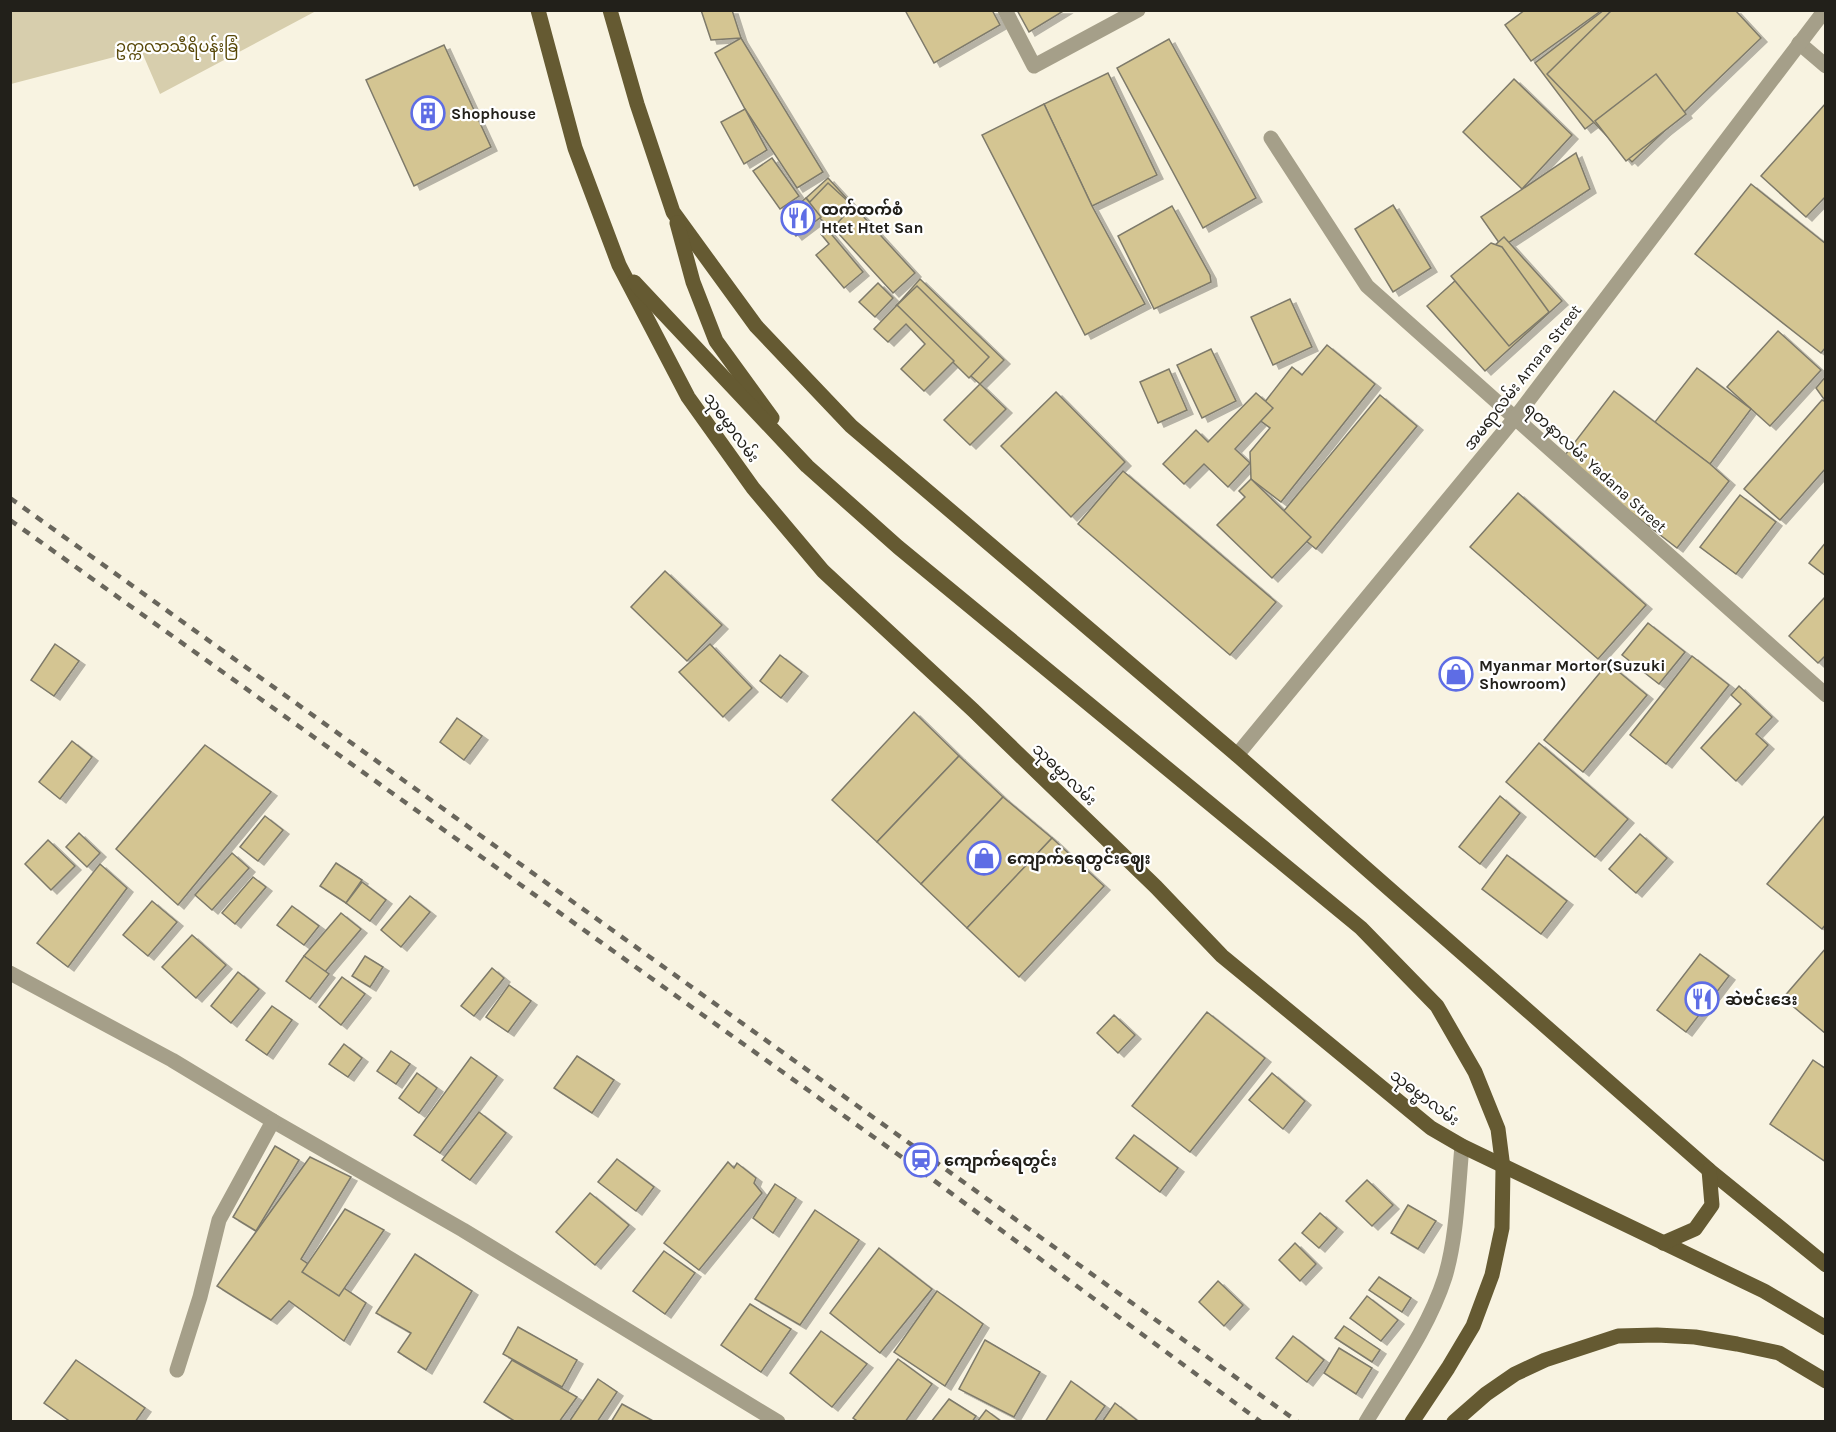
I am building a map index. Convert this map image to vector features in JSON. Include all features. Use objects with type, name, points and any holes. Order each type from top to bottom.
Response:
[{"type":"main road","name":"သုဓမ္မာလမ်း","points":[[538,10],[575,148],[619,265],[688,397],[753,488],[823,571],[973,710],[1156,887],[1222,956],[1431,1128],[1462,1146],[1764,1291],[1826,1328]]},
{"type":"main road","points":[[610,10],[693,282],[716,341],[807,466]]},
{"type":"main road","points":[[673,212],[756,326],[851,426],[1236,755],[1709,1170],[1826,1265]]},
{"type":"main road","points":[[619,265],[807,466],[898,547],[1361,928],[1437,1006],[1475,1072],[1498,1129],[1503,1168],[1502,1228],[1492,1275],[1473,1326],[1449,1368],[1412,1422]]},
{"type":"main road","points":[[1663,1243],[1695,1229],[1712,1205],[1709,1170]]},
{"type":"main road","points":[[1455,1422],[1486,1394],[1515,1374],[1545,1360],[1618,1336],[1695,1337],[1779,1353],[1826,1381]]},
{"type":"street","points":[[1005,10],[1034,66],[1138,10]]},
{"type":"street","name":"အမရာလမ်း Amara Street","points":[[1236,755],[1515,418],[1825,10]]},
{"type":"street","points":[[1799,43],[1826,66]]},
{"type":"street","name":"ရတနာလမ်း Yadana Street","points":[[1270,138],[1367,286],[1826,695]]},
{"type":"street","points":[[10,973],[172,1060],[473,1236],[778,1422]]},
{"type":"street","points":[[177,1370],[200,1297],[219,1220],[273,1121]]},
{"type":"street","points":[[1366,1422],[1425,1325],[1445,1277],[1451,1249],[1462,1146]]},
{"type":"green space","name":"ဥက္ကလာသီရိပန်းခြံ","points":[[11,10],[316,11],[160,94],[141,50],[11,84]]},
{"type":"building","points":[[701,10],[732,10],[741,38],[711,40]]},
{"type":"building","points":[[905,10],[992,10],[1000,25],[934,63]]},
{"type":"building","points":[[1017,10],[1065,10],[1029,32]]},
{"type":"building","points":[[1525,10],[1602,10],[1531,61],[1505,25]]},
{"type":"building","points":[[1604,10],[1717,10],[1726,22],[1585,129],[1535,63]]},
{"type":"building","points":[[1612,10],[1735,10],[1761,38],[1632,162],[1547,74]]},
{"type":"building","points":[[741,38],[823,172],[797,188],[745,109],[715,53]]},
{"type":"building","points":[[1169,39],[1256,198],[1203,228],[1117,68]]},
{"type":"building","name":"Shophouse","points":[[444,45],[491,147],[414,186],[366,80]]},
{"type":"building","points":[[1108,73],[1157,175],[1092,206],[1044,104]]},
{"type":"building","points":[[1656,74],[1686,114],[1626,161],[1595,121]]},
{"type":"building","points":[[1514,79],[1572,135],[1522,189],[1463,132]]},
{"type":"building","points":[[1826,103],[1826,196],[1806,217],[1761,176]]},
{"type":"building","points":[[1044,104],[1092,206],[1145,304],[1085,335],[982,135]]},
{"type":"building","points":[[745,109],[767,150],[744,164],[721,122]]},
{"type":"building","points":[[1576,153],[1590,189],[1502,247],[1481,217]]},
{"type":"building","points":[[772,158],[799,196],[780,209],[753,171]]},
{"type":"building","points":[[828,178],[915,273],[893,293],[806,198]]},
{"type":"building","points":[[828,183],[853,206],[832,229],[806,206]]},
{"type":"building","points":[[1751,184],[1826,244],[1826,347],[1821,353],[1695,254]]},
{"type":"building","points":[[806,198],[821,217],[796,236],[782,218]]},
{"type":"building","points":[[1393,205],[1431,268],[1393,292],[1355,229]]},
{"type":"building","points":[[1172,206],[1210,275],[1211,282],[1154,309],[1118,236]]},
{"type":"building","points":[[827,229],[863,272],[844,288],[816,255],[829,244],[821,234]]},
{"type":"building","points":[[1504,237],[1562,301],[1485,371],[1427,306]]},
{"type":"building","points":[[1491,243],[1502,247],[1549,312],[1509,346],[1451,276]]},
{"type":"building","points":[[920,279],[1004,360],[980,384],[897,305]]},
{"type":"building","points":[[878,283],[893,298],[875,317],[859,302]]},
{"type":"building","points":[[917,286],[989,357],[969,378],[896,306]]},
{"type":"building","points":[[1290,299],[1312,347],[1273,365],[1251,317]]},
{"type":"building","points":[[897,305],[954,361],[924,391],[901,369],[925,344],[906,324],[888,342],[874,329]]},
{"type":"building","points":[[1778,331],[1821,370],[1770,426],[1727,387]]},
{"type":"building","points":[[1327,345],[1375,384],[1281,502],[1251,479],[1250,452],[1270,428],[1254,416],[1292,367],[1302,375]]},
{"type":"building","points":[[1211,349],[1236,401],[1202,418],[1177,365]]},
{"type":"building","points":[[1697,368],[1751,409],[1710,464],[1655,422]]},
{"type":"building","points":[[1169,369],[1187,410],[1158,423],[1140,382]]},
{"type":"building","points":[[1826,376],[1826,402],[1816,388]]},
{"type":"building","points":[[980,384],[1006,409],[970,445],[944,420]]},
{"type":"building","points":[[1614,391],[1729,481],[1677,548],[1562,459]]},
{"type":"building","points":[[1056,392],[1125,462],[1071,517],[1001,446]]},
{"type":"building","points":[[1256,393],[1273,408],[1235,449],[1250,463],[1228,487],[1204,464],[1184,484],[1163,464],[1196,430],[1208,442]]},
{"type":"building","points":[[1380,395],[1417,426],[1316,549],[1278,518]]},
{"type":"building","points":[[1822,400],[1826,402],[1826,468],[1780,520],[1744,489]]},
{"type":"building","points":[[1123,471],[1276,602],[1230,655],[1078,524]]},
{"type":"building","points":[[1251,479],[1311,537],[1272,578],[1217,525],[1245,497],[1239,491]]},
{"type":"building","points":[[1518,493],[1646,605],[1598,659],[1470,547]]},
{"type":"building","points":[[1740,495],[1776,522],[1736,574],[1700,547]]},
{"type":"building","points":[[1826,542],[1826,576],[1809,563]]},
{"type":"building","points":[[665,571],[722,625],[687,661],[631,607]]},
{"type":"building","points":[[1826,596],[1826,655],[1818,663],[1789,636]]},
{"type":"building","points":[[1648,623],[1685,652],[1659,684],[1622,655]]},
{"type":"building","points":[[55,644],[79,661],[54,696],[31,680]]},
{"type":"building","points":[[710,644],[752,688],[723,717],[679,672]]},
{"type":"building","points":[[780,655],[802,672],[781,698],[760,681]]},
{"type":"building","points":[[1692,656],[1729,685],[1666,764],[1630,735]]},
{"type":"building","points":[[1608,663],[1647,695],[1583,772],[1544,740]]},
{"type":"building","points":[[1739,686],[1772,717],[1756,734],[1768,745],[1736,781],[1701,748],[1741,704],[1731,695]]},
{"type":"building","points":[[914,712],[959,756],[877,842],[832,800]]},
{"type":"building","points":[[457,718],[482,736],[464,760],[440,742]]},
{"type":"building","points":[[72,741],[92,757],[60,799],[39,782]]},
{"type":"building","points":[[1539,743],[1628,819],[1595,857],[1506,782]]},
{"type":"building","points":[[205,745],[271,792],[178,905],[116,849]]},
{"type":"building","points":[[959,756],[1003,797],[921,884],[877,842]]},
{"type":"building","points":[[1500,796],[1520,813],[1480,864],[1459,847]]},
{"type":"building","points":[[1003,797],[1052,838],[967,928],[921,884]]},
{"type":"building","points":[[1826,814],[1826,924],[1822,929],[1767,884]]},
{"type":"building","points":[[265,816],[283,830],[258,861],[240,847]]},
{"type":"building","points":[[79,833],[100,853],[87,867],[66,847]]},
{"type":"building","points":[[1640,834],[1667,858],[1636,893],[1609,869]]},
{"type":"building","points":[[1052,838],[1104,886],[1019,977],[967,928]]},
{"type":"building","points":[[48,840],[75,866],[51,890],[25,864]]},
{"type":"building","points":[[232,853],[249,868],[212,910],[195,895]]},
{"type":"building","points":[[1507,855],[1567,901],[1541,934],[1482,889]]},
{"type":"building","points":[[336,863],[362,880],[346,903],[320,886]]},
{"type":"building","points":[[100,864],[127,888],[68,967],[37,943]]},
{"type":"building","points":[[253,877],[266,887],[235,924],[222,913]]},
{"type":"building","points":[[362,882],[386,900],[370,921],[346,903]]},
{"type":"building","points":[[410,896],[430,912],[401,947],[381,930]]},
{"type":"building","points":[[152,901],[177,922],[148,956],[123,935]]},
{"type":"building","points":[[292,906],[319,926],[304,945],[277,925]]},
{"type":"building","points":[[341,913],[361,929],[324,973],[304,956]]},
{"type":"building","points":[[192,935],[226,965],[196,998],[162,967]]},
{"type":"building","points":[[1826,948],[1826,1034],[1783,998]]},
{"type":"building","points":[[1700,954],[1729,976],[1686,1032],[1657,1010]]},
{"type":"building","points":[[304,956],[329,974],[310,999],[286,981]]},
{"type":"building","points":[[365,956],[383,967],[370,987],[352,976]]},
{"type":"building","points":[[492,968],[504,978],[474,1016],[461,1006]]},
{"type":"building","points":[[238,972],[259,989],[231,1023],[211,1006]]},
{"type":"building","points":[[342,977],[365,994],[341,1025],[319,1007]]},
{"type":"building","points":[[509,985],[531,1001],[508,1032],[486,1017]]},
{"type":"building","points":[[272,1006],[292,1020],[267,1055],[246,1040]]},
{"type":"building","points":[[1207,1012],[1265,1058],[1190,1152],[1132,1106]]},
{"type":"building","points":[[1114,1015],[1135,1035],[1118,1053],[1097,1033]]},
{"type":"building","points":[[344,1044],[362,1058],[348,1077],[329,1064]]},
{"type":"building","points":[[391,1051],[410,1064],[396,1084],[377,1071]]},
{"type":"building","points":[[577,1056],[614,1080],[592,1113],[554,1088]]},
{"type":"building","points":[[471,1057],[497,1076],[440,1153],[414,1135]]},
{"type":"building","points":[[1813,1060],[1826,1069],[1826,1162],[1770,1124]]},
{"type":"building","points":[[417,1073],[437,1088],[419,1113],[399,1098]]},
{"type":"building","points":[[1272,1073],[1305,1101],[1283,1129],[1249,1100]]},
{"type":"building","points":[[479,1112],[506,1133],[470,1180],[442,1160]]},
{"type":"building","points":[[1134,1135],[1178,1168],[1160,1192],[1116,1158]]},
{"type":"building","points":[[275,1146],[299,1160],[256,1231],[233,1217]]},
{"type":"building","points":[[310,1157],[351,1177],[301,1259],[366,1303],[344,1341],[289,1301],[271,1320],[217,1286]]},
{"type":"building","points":[[617,1159],[654,1187],[636,1211],[598,1182]]},
{"type":"building","points":[[728,1162],[734,1168],[737,1163],[756,1178],[754,1183],[762,1193],[699,1270],[664,1243]]},
{"type":"building","points":[[1367,1180],[1393,1205],[1372,1226],[1346,1201]]},
{"type":"building","points":[[775,1184],[796,1198],[773,1233],[753,1218]]},
{"type":"building","points":[[590,1193],[629,1225],[595,1265],[556,1232]]},
{"type":"building","points":[[1408,1205],[1436,1221],[1418,1249],[1391,1233]]},
{"type":"building","points":[[345,1209],[384,1230],[339,1296],[302,1272]]},
{"type":"building","points":[[815,1210],[859,1240],[800,1325],[755,1299]]},
{"type":"building","points":[[1320,1213],[1337,1228],[1319,1248],[1302,1233]]},
{"type":"building","points":[[1295,1243],[1316,1264],[1300,1281],[1279,1260]]},
{"type":"building","points":[[879,1248],[932,1289],[880,1353],[830,1313]]},
{"type":"building","points":[[664,1251],[695,1273],[665,1314],[633,1291]]},
{"type":"building","points":[[415,1254],[472,1291],[426,1370],[398,1352],[411,1333],[376,1313]]},
{"type":"building","points":[[1379,1277],[1411,1298],[1402,1312],[1369,1290]]},
{"type":"building","points":[[1218,1281],[1243,1305],[1224,1326],[1199,1302]]},
{"type":"building","points":[[937,1291],[983,1324],[945,1386],[894,1352]]},
{"type":"building","points":[[1367,1296],[1398,1320],[1381,1341],[1350,1318]]},
{"type":"building","points":[[750,1304],[791,1329],[761,1372],[721,1345]]},
{"type":"building","points":[[1344,1326],[1380,1350],[1372,1362],[1335,1338]]},
{"type":"building","points":[[518,1327],[577,1360],[562,1387],[503,1354]]},
{"type":"building","points":[[821,1331],[867,1364],[832,1407],[790,1373]]},
{"type":"building","points":[[1293,1336],[1324,1360],[1307,1382],[1276,1358]]},
{"type":"building","points":[[985,1340],[1040,1372],[1014,1417],[959,1389]]},
{"type":"building","points":[[1339,1348],[1372,1368],[1356,1394],[1324,1373]]},
{"type":"building","points":[[898,1359],[932,1384],[905,1422],[859,1422],[853,1418]]},
{"type":"building","points":[[76,1360],[145,1408],[135,1422],[71,1422],[44,1403]]},
{"type":"building","points":[[512,1360],[577,1397],[559,1422],[516,1422],[484,1402]]},
{"type":"building","points":[[598,1379],[617,1392],[597,1422],[569,1422]]},
{"type":"building","points":[[1071,1381],[1105,1406],[1094,1422],[1045,1422]]},
{"type":"building","points":[[949,1399],[976,1416],[972,1422],[931,1422]]},
{"type":"building","points":[[1115,1403],[1138,1421],[1138,1422],[1102,1422]]},
{"type":"building","points":[[622,1404],[655,1422],[611,1422]]},
{"type":"building","points":[[986,1410],[1002,1422],[977,1422]]},
{"type":"railway","points":[[10,498],[1298,1422]]},
{"type":"railway","points":[[10,520],[917,1168],[1261,1422]]},
{"type":"place","name":"Shophouse","points":[[428,113]]},
{"type":"place","name":"ထက်ထက်စံ Htet Htet San","points":[[798,218]]},
{"type":"place","name":"Myanmar Mortor(Suzuki Showroom)","points":[[1456,674]]},
{"type":"place","name":"ကျောက်ရေတွင်းဈေး","points":[[984,858]]},
{"type":"place","name":"ဆဲဗင်းဒေး","points":[[1702,999]]},
{"type":"place","name":"ကျောက်ရေတွင်း","points":[[921,1160]]}]
